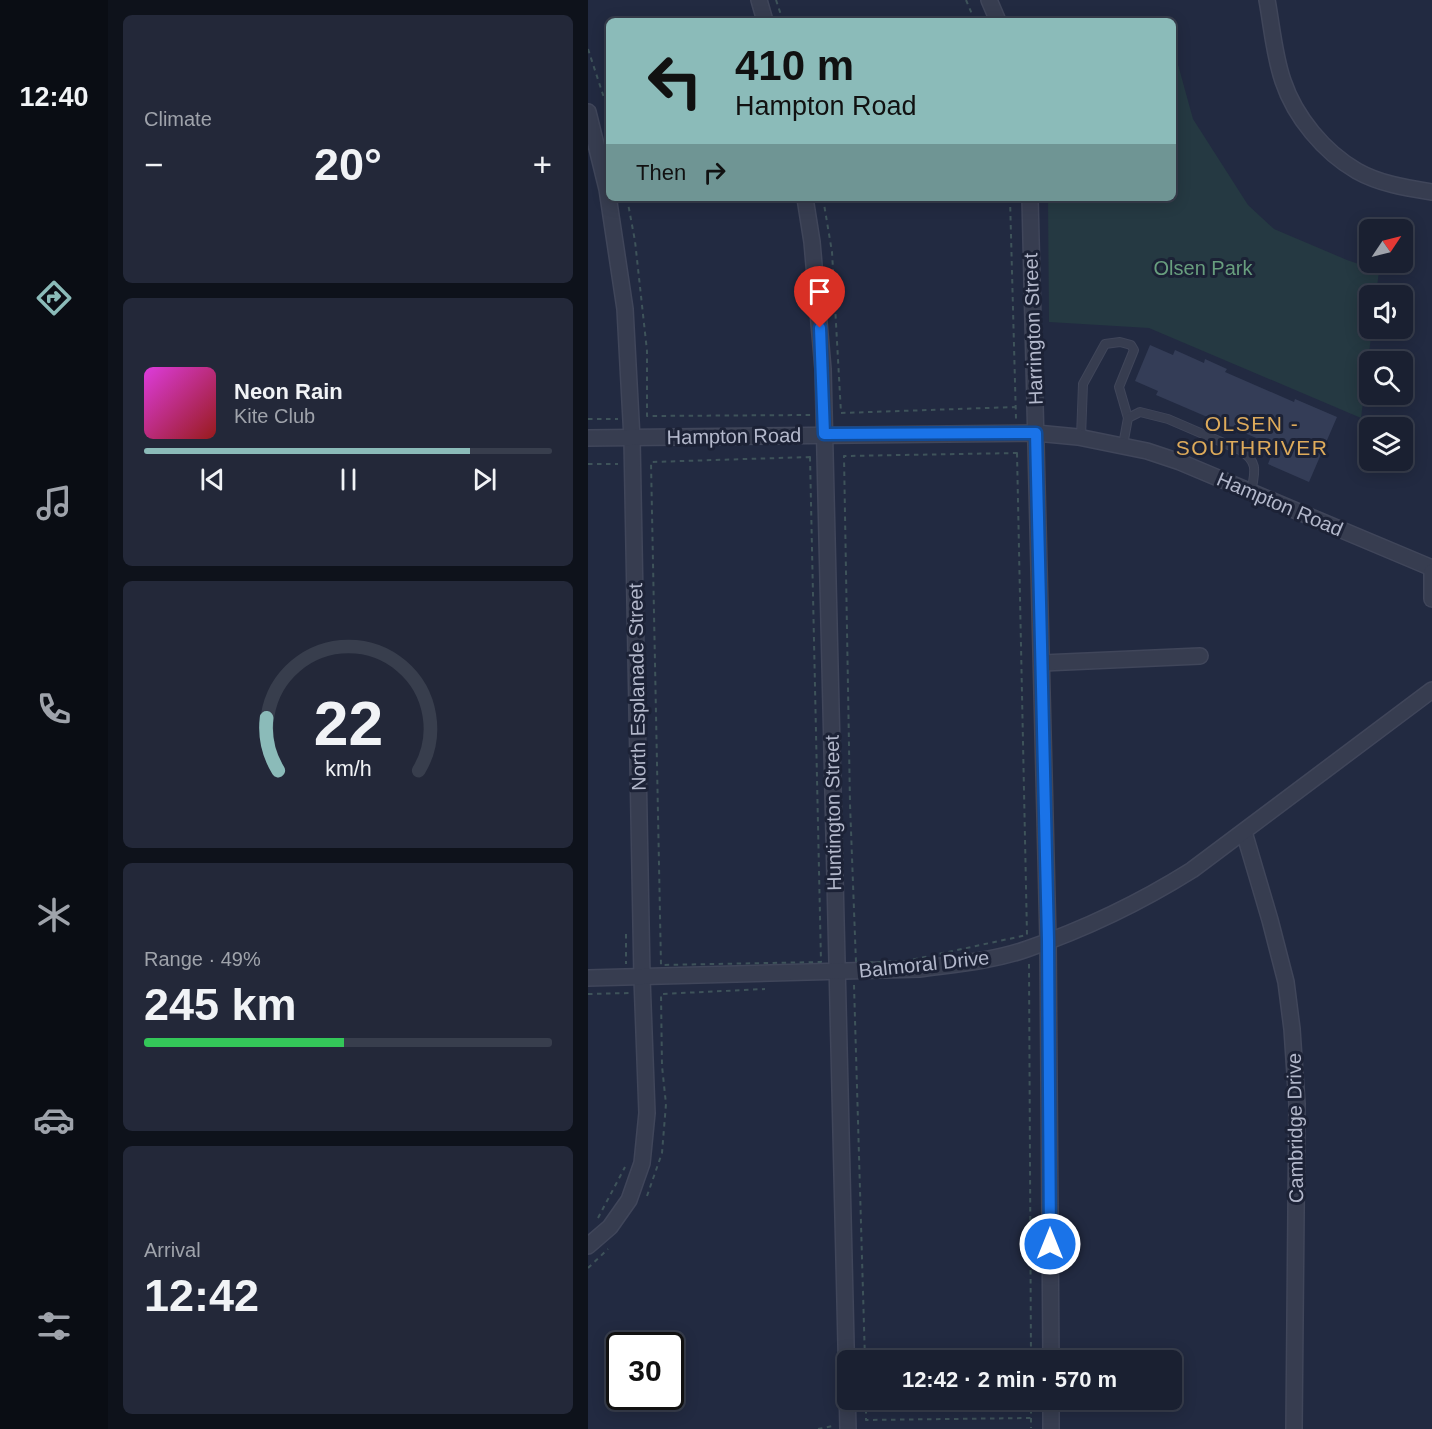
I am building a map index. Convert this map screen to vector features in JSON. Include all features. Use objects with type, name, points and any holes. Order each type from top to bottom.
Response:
[{"type":"street","points":[[759,0],[764,18]]},
{"type":"street","points":[[989,0],[997,18]]},
{"type":"street","points":[[1267,0],[1276,56],[1284,83],[1293,104],[1314,135],[1336,156],[1357,171],[1395,185],[1432,192]]},
{"type":"street","name":"North Esplanade Street","points":[[588,112],[606,185]]},
{"type":"street","name":"North Esplanade Street","points":[[588,1246],[610,1227],[636,1185],[642,1163],[647,1113],[642,978],[632,439],[623,299],[609,201]]},
{"type":"street","name":"Huntington Street","points":[[805,201],[818,307],[824,434],[836,972],[841,1427]]},
{"type":"street","name":"Harrington Street","points":[[1030,201],[1043,663],[1048,940],[1051,1350]]},
{"type":"street","name":"Hampton Road","points":[[588,438],[1036,433],[1081,437],[1123,445],[1180,462],[1432,570]]},
{"type":"street","points":[[1432,570],[1432,599]]},
{"type":"street","points":[[1043,663],[1200,657]]},
{"type":"street","name":"Balmoral Drive","points":[[588,978],[919,969],[962,964],[1027,949],[1117,912],[1163,888],[1244,832],[1432,690]]},
{"type":"street","name":"Cambridge Drive","points":[[1244,832],[1281,961],[1292,1029],[1297,1104],[1294,1429]]},
{"type":"street","points":[[1051,1410],[1052,1429]]},
{"type":"lane","points":[[1081,437],[1083,384],[1105,344],[1120,342],[1131,345],[1134,350],[1119,387],[1128,418],[1123,445]]},
{"type":"lane","points":[[1128,418],[1140,412],[1168,419],[1240,450],[1250,457],[1256,471],[1251,492]]},
{"type":"path","points":[[776,0],[782,18]]},
{"type":"path","points":[[966,0],[974,18]]},
{"type":"path","points":[[588,49],[606,104]]},
{"type":"path","points":[[628,201],[635,241],[647,351],[647,416],[812,415]]},
{"type":"path","points":[[824,201],[832,252],[841,413],[1016,407]]},
{"type":"path","points":[[1010,201],[1016,422]]},
{"type":"path","points":[[588,419],[619,419]]},
{"type":"path","points":[[1017,453],[1027,935],[906,961],[856,963],[850,804],[844,456],[1017,453]]},
{"type":"path","points":[[810,457],[821,962],[661,965],[651,462],[810,457]]},
{"type":"path","points":[[1029,961],[1031,1350]]},
{"type":"path","points":[[854,986],[865,1350]]},
{"type":"path","points":[[645,1198],[662,1154],[666,1104],[662,1066],[661,994],[766,988]]},
{"type":"path","points":[[588,994],[631,993]]},
{"type":"path","points":[[596,1221],[625,1166]]},
{"type":"path","points":[[588,1268],[608,1249]]},
{"type":"path","points":[[866,1410],[866,1420],[1031,1418]]},
{"type":"path","points":[[1031,1410],[1031,1428]]},
{"type":"path","points":[[818,1429],[841,1427]]},
{"type":"green space","name":"Olsen Park","points":[[1177,61],[1193,119],[1248,205],[1274,229],[1359,264],[1359,273],[1379,273],[1377,285],[1359,285],[1359,339],[1371,339],[1369,351],[1359,351],[1359,405],[1363,405],[1361,417],[1149,328],[1049,322],[1048,201],[1176,201]]},
{"type":"building","points":[[1150,345],[1173,355],[1175,350],[1204,363],[1205,359],[1227,369],[1225,372],[1294,402],[1295,399],[1337,417],[1309,482],[1268,464],[1275,446],[1156,395],[1158,391],[1135,381]]},
{"type":"district","name":"OLSEN - SOUTHRIVER","points":[[1252,435]]},
{"type":"route","points":[[820,328],[824,434],[1036,433],[1048,940],[1050,1244]]}]
